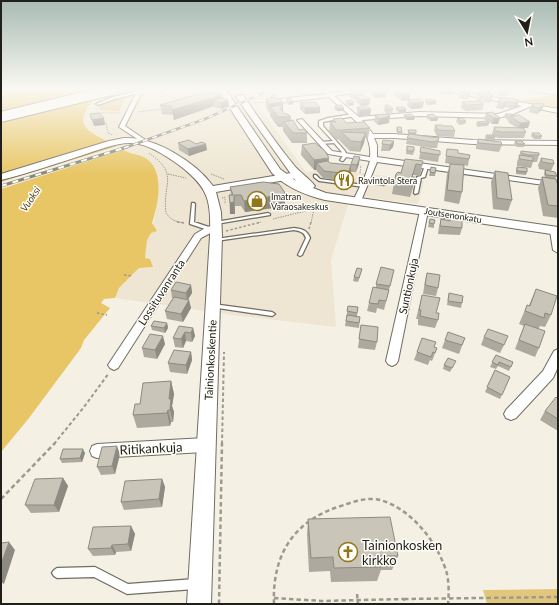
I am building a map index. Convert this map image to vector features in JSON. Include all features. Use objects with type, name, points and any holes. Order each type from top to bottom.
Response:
[{"type":"main road","points":[[241,118],[274,168],[283,178]]},
{"type":"main road","points":[[255,118],[297,175]]},
{"type":"main road","name":"Joutsenonkatu","points":[[297,175],[306,184],[316,190],[352,201]]},
{"type":"main road","name":"Joutsenonkatu","points":[[283,178],[312,193],[352,201],[557,231]]},
{"type":"street","points":[[126,118],[122,127],[145,146]]},
{"type":"street","points":[[352,201],[365,184],[375,160],[372,136],[356,118]]},
{"type":"street","points":[[300,120],[330,153],[343,158],[375,160],[558,185]]},
{"type":"street","points":[[1,177],[124,137],[126,131]]},
{"type":"street","points":[[372,136],[395,136],[473,142],[558,143]]},
{"type":"street","points":[[115,140],[131,140],[183,163],[202,178],[210,190],[297,175]]},
{"type":"street","name":"Tainionkoskentie","points":[[198,604],[216,230],[210,190]]},
{"type":"street","name":"Suntionkuja","points":[[392,361],[424,211]]},
{"type":"street","name":"Lossituvanranta","points":[[114,365],[196,238],[202,233],[216,230]]},
{"type":"street","points":[[557,231],[558,250]]},
{"type":"street","points":[[511,414],[548,374],[558,354]]},
{"type":"street","name":"Ritikankuja","points":[[97,451],[205,445]]},
{"type":"lane","points":[[338,118],[320,121],[321,126],[343,151],[343,158]]},
{"type":"lane","points":[[321,143],[335,142]]},
{"type":"lane","points":[[416,193],[419,178],[423,177],[426,167]]},
{"type":"lane","points":[[315,176],[319,180],[384,184]]},
{"type":"lane","points":[[193,204],[192,223],[216,230],[294,229],[302,231],[307,234],[308,238],[300,255]]},
{"type":"lane","points":[[216,230],[268,214]]},
{"type":"lane","points":[[212,306],[272,314]]},
{"type":"lane","points":[[58,573],[95,572],[127,589],[199,583]]},
{"type":"path","points":[[102,118],[106,123],[108,133],[115,140]]},
{"type":"path","points":[[145,146],[167,170],[168,174],[165,209],[168,216],[174,222],[192,223]]},
{"type":"path","points":[[268,220],[314,209],[328,203]]},
{"type":"path","points":[[307,234],[312,222],[314,209]]},
{"type":"path","points":[[216,230],[261,222]]},
{"type":"path","points":[[124,274],[132,276]]},
{"type":"path","points":[[97,313],[107,315]]},
{"type":"path","points":[[1,499],[39,462],[66,432],[92,398],[114,365]]},
{"type":"path","points":[[274,604],[273,582],[277,565],[288,541],[304,523],[330,509],[365,500],[380,500],[396,506],[415,521],[438,549],[447,574],[448,604]]},
{"type":"path","points":[[357,594],[358,604]]},
{"type":"path","points":[[273,598],[322,601],[558,596]]},
{"type":"path","points":[[404,599],[405,604]]},
{"type":"shaded area","points":[[83,118],[268,118],[306,172],[331,169],[424,181],[418,204],[351,195],[331,260],[336,327],[233,315],[115,298],[119,288],[139,268],[153,267],[150,259],[145,258],[147,240],[151,233],[156,211],[114,147],[92,134],[83,124]]},
{"type":"shaded area","points":[[558,589],[558,604],[487,604],[483,590]]},
{"type":"water","name":"Vuoksi","points":[[1,118],[83,118],[84,125],[96,136],[130,153],[147,159],[153,165],[158,181],[158,199],[152,223],[157,231],[151,233],[147,240],[145,258],[150,259],[153,267],[139,268],[119,288],[115,298],[104,299],[101,303],[110,308],[84,340],[81,348],[29,418],[1,452]]},
{"type":"pier","points":[[118,146],[126,149],[1,189],[1,182]]},
{"type":"building","points":[[342,118],[346,123],[364,122],[370,128],[336,130],[330,122],[336,122],[333,119]]},
{"type":"building","points":[[462,118],[466,121],[461,121],[457,119]]},
{"type":"building","points":[[513,118],[524,118],[530,122],[520,123]]},
{"type":"building","points":[[293,120],[299,130],[304,129],[307,133],[293,133],[284,122]]},
{"type":"building","points":[[487,121],[489,123],[479,124],[477,122]]},
{"type":"building","points":[[435,125],[452,126],[455,131],[438,130]]},
{"type":"building","points":[[397,127],[401,127],[402,132],[398,132]]},
{"type":"building","points":[[494,127],[523,128],[526,132],[501,132],[496,131]]},
{"type":"building","points":[[408,130],[416,130],[416,133],[409,133]]},
{"type":"building","points":[[341,132],[366,133],[361,142],[351,141]]},
{"type":"building","points":[[532,133],[539,133],[542,136],[535,136]]},
{"type":"building","points":[[409,134],[439,138],[438,141],[432,142],[407,138]]},
{"type":"building","points":[[486,135],[493,135],[495,137],[488,137]]},
{"type":"building","points":[[478,139],[501,142],[502,145],[478,143]]},
{"type":"building","points":[[189,140],[196,144],[202,142],[206,144],[188,149],[178,143]]},
{"type":"building","points":[[383,140],[394,141],[390,145],[382,144]]},
{"type":"building","points":[[515,141],[522,141],[525,144],[518,144]]},
{"type":"building","points":[[315,143],[325,151],[329,158],[314,160],[302,145]]},
{"type":"building","points":[[407,146],[414,147],[414,151],[407,151]]},
{"type":"building","points":[[421,147],[440,151],[440,155],[420,152]]},
{"type":"building","points":[[447,149],[458,150],[458,153],[470,155],[469,159],[446,156]]},
{"type":"building","points":[[521,151],[539,153],[539,155],[528,155],[521,153]]},
{"type":"building","points":[[519,155],[533,157],[533,161],[520,159]]},
{"type":"building","points":[[354,156],[360,157],[357,165],[351,164]]},
{"type":"building","points":[[541,158],[553,160],[554,164],[542,162]]},
{"type":"building","points":[[405,159],[423,161],[422,165],[416,164],[412,177],[415,177],[412,186],[394,183],[396,174],[398,172],[401,173]]},
{"type":"building","points":[[328,161],[330,163],[351,165],[348,174],[324,171],[317,163]]},
{"type":"building","points":[[450,164],[464,165],[462,192],[447,190]]},
{"type":"building","points":[[431,167],[436,168],[435,173],[430,172]]},
{"type":"building","points":[[517,167],[527,168],[527,172],[517,171]]},
{"type":"building","points":[[545,170],[555,172],[557,176],[546,175]]},
{"type":"building","points":[[495,171],[508,173],[512,200],[497,198]]},
{"type":"building","points":[[542,177],[556,179],[558,186],[558,206],[548,205]]},
{"type":"building","points":[[263,182],[279,184],[285,193],[244,201],[241,195],[234,195],[234,202],[230,203],[229,195],[233,195],[230,187]]},
{"type":"building","points":[[450,218],[462,220],[462,228],[440,226],[441,219],[450,221]]},
{"type":"building","points":[[430,219],[435,220],[434,224],[429,223]]},
{"type":"building","points":[[381,267],[394,270],[390,286],[376,284]]},
{"type":"building","points":[[357,268],[362,269],[359,278],[354,277]]},
{"type":"building","points":[[427,273],[440,275],[438,288],[425,285]]},
{"type":"building","points":[[176,282],[191,285],[186,293],[171,290]]},
{"type":"building","points":[[373,287],[389,290],[386,301],[379,300],[378,304],[369,303]]},
{"type":"building","points":[[536,289],[557,296],[551,315],[545,313],[544,318],[525,311],[527,305],[530,306]]},
{"type":"building","points":[[449,293],[463,296],[462,303],[448,301]]},
{"type":"building","points":[[422,295],[440,298],[436,313],[439,313],[438,320],[420,316],[421,310],[419,310]]},
{"type":"building","points":[[174,297],[189,300],[181,314],[165,311]]},
{"type":"building","points":[[348,306],[358,307],[357,313],[347,311]]},
{"type":"building","points":[[347,315],[360,317],[359,323],[346,321]]},
{"type":"building","points":[[154,321],[167,323],[164,328],[151,326]]},
{"type":"building","points":[[525,324],[545,331],[539,348],[519,340]]},
{"type":"building","points":[[361,325],[378,327],[377,342],[359,339]]},
{"type":"building","points":[[179,326],[193,328],[191,333],[185,332],[181,339],[173,338]]},
{"type":"building","points":[[488,329],[508,336],[504,345],[484,337]]},
{"type":"building","points":[[448,332],[465,338],[462,345],[445,340]]},
{"type":"building","points":[[150,334],[163,336],[155,350],[142,348]]},
{"type":"building","points":[[422,338],[436,342],[434,347],[437,348],[431,357],[417,352]]},
{"type":"building","points":[[174,350],[191,352],[186,365],[168,363]]},
{"type":"building","points":[[496,355],[513,362],[511,367],[499,362],[498,365],[492,362]]},
{"type":"building","points":[[448,358],[456,361],[452,368],[444,365]]},
{"type":"building","points":[[495,370],[510,377],[502,395],[487,387]]},
{"type":"building","points":[[171,381],[169,399],[171,399],[170,410],[168,410],[167,413],[133,415],[135,404],[140,404],[143,383]]},
{"type":"building","points":[[556,397],[558,399],[558,419],[545,411]]},
{"type":"building","points":[[117,446],[112,466],[97,467],[102,447]]},
{"type":"building","points":[[63,449],[83,449],[80,458],[60,459]]},
{"type":"building","points":[[63,478],[54,505],[25,505],[35,479]]},
{"type":"building","points":[[162,479],[159,499],[121,502],[125,481]]},
{"type":"building","name":"Tainionkosken kirkko","points":[[390,517],[398,556],[380,556],[382,567],[334,568],[333,557],[311,558],[308,519]]},
{"type":"building","points":[[131,526],[128,544],[112,545],[111,548],[88,549],[93,527]]},
{"type":"building","points":[[9,542],[1,564],[1,543]]},
{"type":"railway","points":[[125,147],[207,118]]},
{"type":"railway","points":[[1,186],[125,147]]},
{"type":"place","name":"Ravintola Stera","points":[[344,180]]},
{"type":"place","name":"Imatran Varaosakeskus","points":[[257,201]]},
{"type":"place","name":"Tainionkosken kirkko","points":[[348,552]]}]
